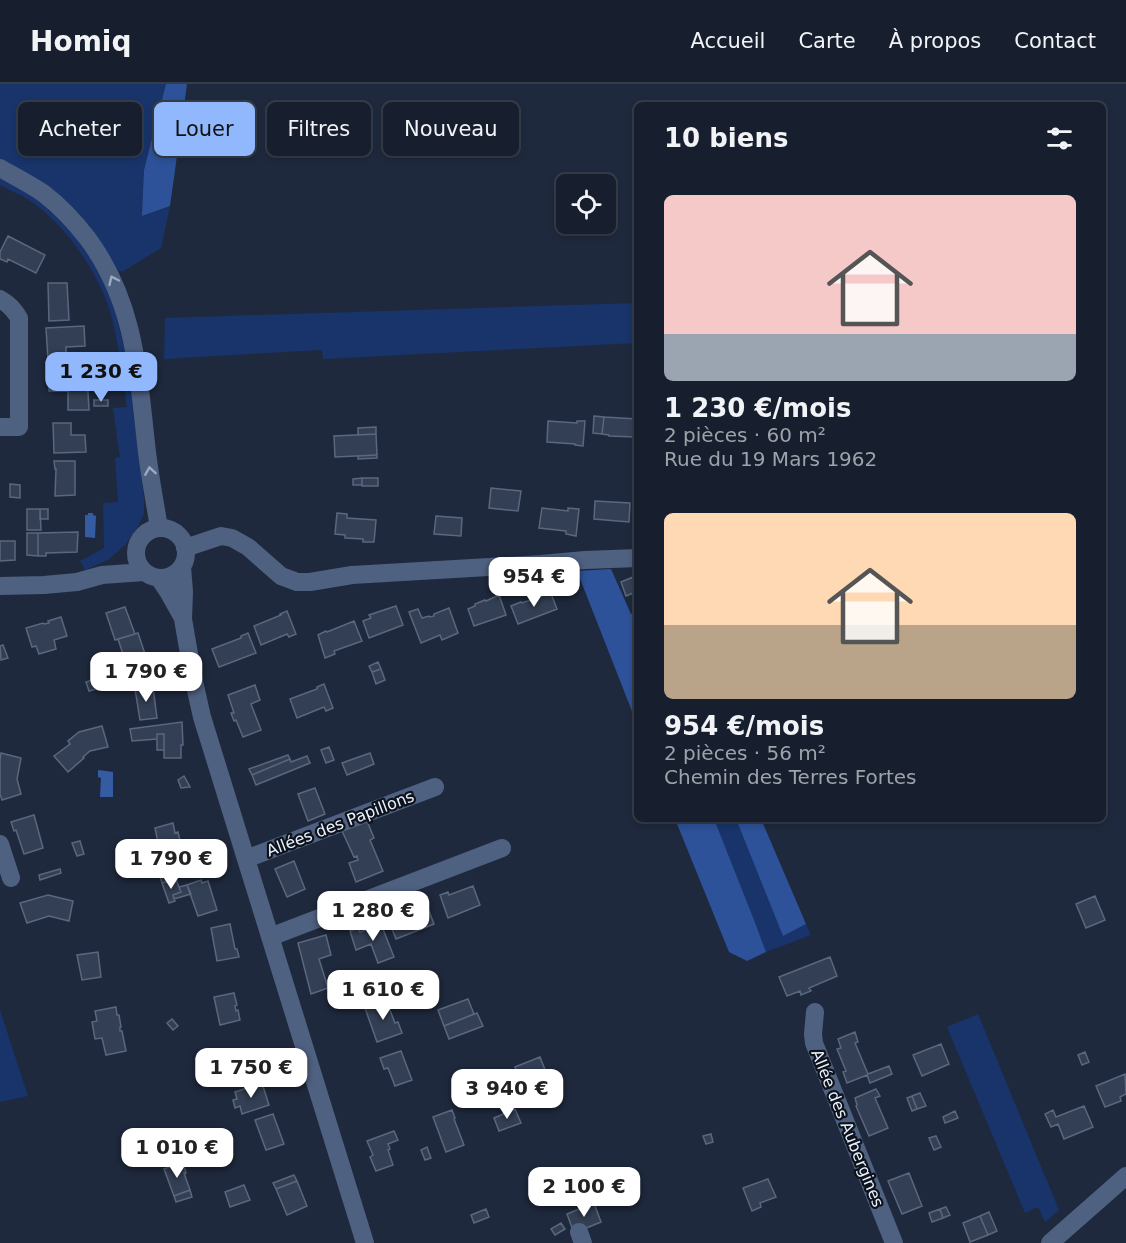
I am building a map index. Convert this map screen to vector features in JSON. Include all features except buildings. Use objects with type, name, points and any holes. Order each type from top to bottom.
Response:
[{"type":"street","points":[[0,168],[43,194],[62,210],[91,244],[108,270],[118,292],[133,347],[159,528]]},
{"type":"street","points":[[0,299],[15,311],[19,318],[19,427],[0,428]]},
{"type":"street","points":[[183,619],[169,593],[152,575],[139,566],[136,559],[138,543],[143,535],[151,530],[168,529],[176,533],[185,548],[182,567],[183,619],[202,717],[365,1243]]},
{"type":"street","points":[[185,548],[221,536],[232,538],[248,547],[281,576],[297,582],[352,575],[634,558]]},
{"type":"street","points":[[102,575],[136,551]]},
{"type":"street","points":[[0,586],[77,582],[102,575],[167,577],[182,567]]},
{"type":"street","name":"Allées des Papillons","points":[[246,859],[435,787]]},
{"type":"street","points":[[0,844],[11,878]]},
{"type":"street","points":[[270,937],[502,848]]},
{"type":"street","name":"Allée des Aubergines","points":[[815,1012],[814,1043],[894,1243]]},
{"type":"street","points":[[1050,1243],[1126,1176]]},
{"type":"shaded area","points":[[0,84],[166,84],[161,102],[154,102],[154,131],[144,170],[143,216],[170,206],[161,248],[122,272],[114,267],[23,173],[0,159]]},
{"type":"shaded area","points":[[166,84],[187,84],[184,102],[161,102]]},
{"type":"shaded area","points":[[154,131],[154,156],[177,156],[170,206],[142,216],[144,170]]},
{"type":"shaded area","points":[[0,177],[29,192],[54,213],[90,257],[104,279],[126,355],[135,413],[144,513],[139,525],[125,545],[108,560],[85,570],[80,561],[104,548],[103,503],[118,502],[115,458],[120,457],[113,408],[127,407],[116,338],[106,299],[90,266],[55,222],[26,198],[0,185]]},
{"type":"shaded area","points":[[634,303],[634,343],[323,359],[322,350],[164,359],[165,318]]},
{"type":"shaded area","points":[[88,513],[96,516],[95,538],[85,537],[85,515]]},
{"type":"shaded area","points":[[611,569],[631,614],[634,612],[634,716],[577,571]]},
{"type":"shaded area","points":[[98,770],[113,772],[113,797],[100,797],[101,778],[98,777]]},
{"type":"shaded area","points":[[676,822],[715,822],[766,952],[747,961],[729,952]]},
{"type":"shaded area","points":[[714,822],[737,822],[783,936],[806,924],[811,935],[766,952]]},
{"type":"shaded area","points":[[737,822],[762,822],[806,924],[783,936]]},
{"type":"shaded area","points":[[0,1010],[28,1096],[0,1102]]},
{"type":"shaded area","points":[[978,1014],[1059,1210],[1045,1222],[1038,1207],[1025,1213],[947,1027]]}]
